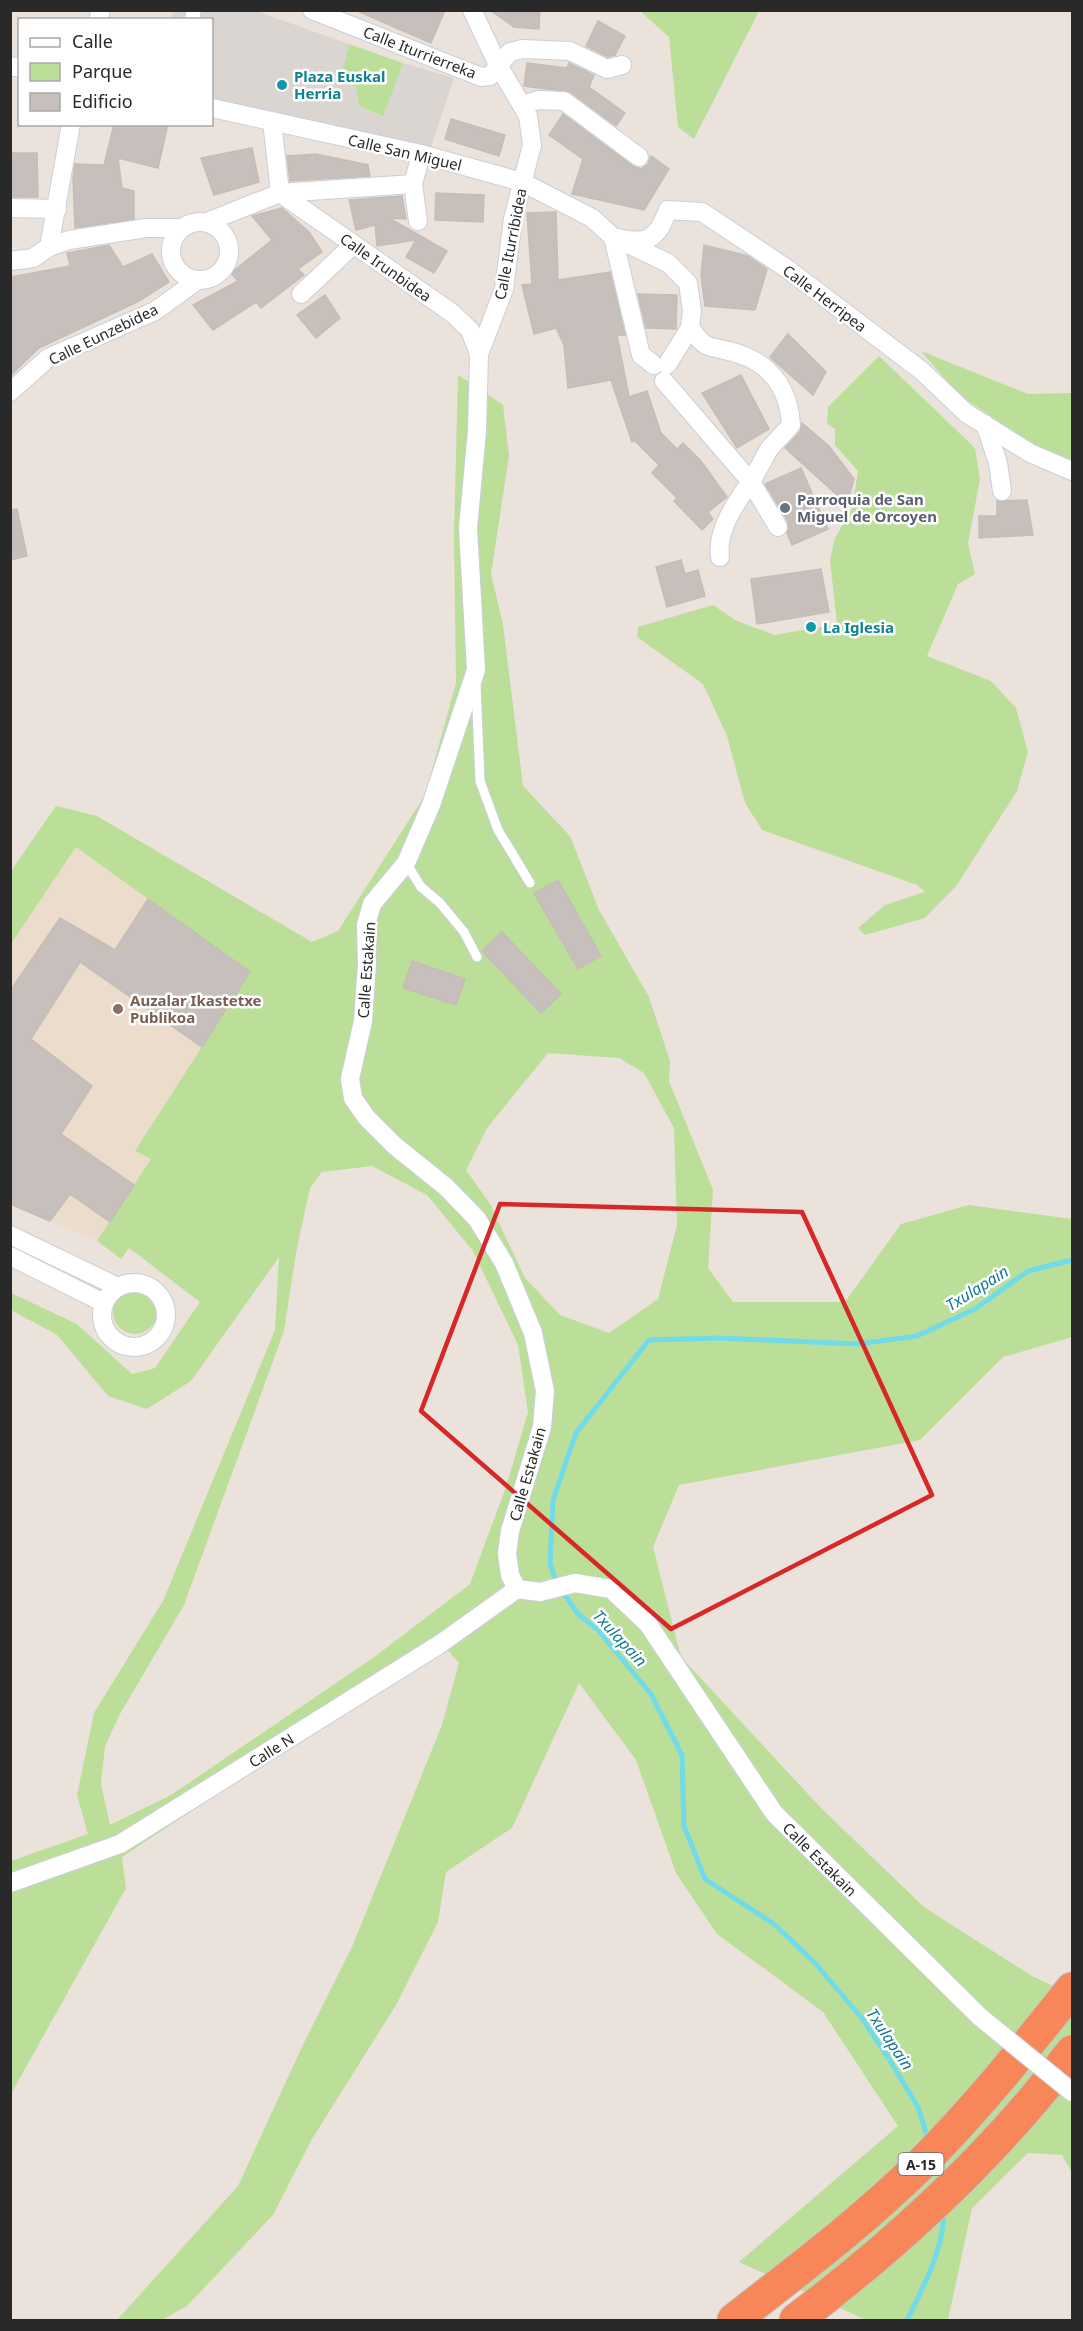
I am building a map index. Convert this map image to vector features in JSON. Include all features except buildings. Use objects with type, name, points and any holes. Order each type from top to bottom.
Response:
[{"type":"highway","name":"A-15","points":[[734,2320],[834,2240],[922,2163],[1000,2078],[1072,1989]]},
{"type":"highway","name":"A-15","points":[[796,2320],[851,2279],[949,2189],[1017,2119],[1072,2052]]},
{"type":"street","name":"Calle Iturribidea","points":[[472,10],[498,65],[528,116],[532,145],[513,219],[504,289],[478,354],[477,431],[468,528],[476,670]]},
{"type":"street","name":"Calle Iturrierreka","points":[[318,12],[481,77],[490,76],[510,52],[522,49],[570,51],[607,69],[622,65]]},
{"type":"street","points":[[522,105],[538,100],[564,101],[639,157]]},
{"type":"street","name":"Calle San Miguel","points":[[213,108],[421,154],[522,182],[592,218],[613,237],[668,263],[688,283],[692,311],[690,328]]},
{"type":"street","points":[[272,121],[280,193]]},
{"type":"street","points":[[49,247],[71,126]]},
{"type":"street","points":[[418,221],[413,184],[421,154]]},
{"type":"street","points":[[10,261],[33,258],[49,247],[69,240],[146,228],[182,228],[196,222],[207,222],[280,193],[413,184]]},
{"type":"street","name":"Calle Irunbidea","points":[[280,193],[452,313],[470,330],[478,354]]},
{"type":"street","points":[[10,208],[57,209]]},
{"type":"street","name":"Calle Herripea","points":[[613,237],[633,242],[653,237],[660,229],[668,210],[702,212],[786,268],[922,371],[966,413],[1030,453],[1072,471]]},
{"type":"street","points":[[182,228],[172,242],[171,258],[179,272],[198,280],[208,279],[219,272],[229,256],[224,235],[207,222]]},
{"type":"street","points":[[613,237],[642,355],[662,370],[751,482],[778,527]]},
{"type":"street","points":[[301,294],[353,245]]},
{"type":"street","name":"Calle Eunzebidea","points":[[10,392],[48,358],[155,311],[198,280]]},
{"type":"street","points":[[662,370],[690,328],[705,344],[742,355],[764,367],[780,385],[789,403],[791,425],[769,448],[751,482],[739,498],[721,537],[720,557]]},
{"type":"street","points":[[985,424],[998,463],[1002,491]]},
{"type":"street","name":"Calle Estakain","points":[[476,670],[432,805],[406,863],[372,904],[366,926],[364,1010],[350,1079],[353,1098],[366,1117],[395,1146],[446,1187],[477,1219],[504,1263],[533,1333],[545,1391],[542,1426],[510,1531],[507,1554],[510,1575],[517,1589],[540,1592],[575,1583],[611,1589],[648,1624],[774,1813],[980,2017],[1072,2092]]},
{"type":"street","points":[[10,1235],[118,1287]]},
{"type":"street","points":[[10,1256],[104,1303]]},
{"type":"street","points":[[126,1283],[143,1284],[159,1295],[166,1316],[158,1336],[138,1346],[117,1342],[103,1324],[104,1303],[118,1287],[126,1283]]},
{"type":"street","name":"Calle N","points":[[10,1883],[120,1844],[440,1644],[517,1589]]},
{"type":"lane","points":[[476,670],[480,781],[498,830],[530,883]]},
{"type":"lane","points":[[406,863],[421,887],[440,903],[464,932],[477,957]]},
{"type":"highlighted area","points":[[500,1204],[802,1212],[932,1495],[671,1629],[421,1411]]},
{"type":"shaded area","name":"Plaza Euskal Herria","points":[[173,11],[256,11],[349,44],[340,79],[356,87],[359,106],[383,117],[403,63],[454,78],[428,156],[213,108],[213,18],[171,18]]},
{"type":"shaded area","name":"Auzalar Ikastetxe Publikoa","points":[[76,847],[250,972],[135,1151],[151,1159],[97,1241],[11,1204],[11,944]]},
{"type":"green space","points":[[640,11],[759,11],[694,139],[678,127],[669,37]]},
{"type":"green space","points":[[349,44],[403,63],[384,117],[359,106],[356,87],[340,79]]},
{"type":"green space","points":[[921,351],[1028,394],[1072,393],[1072,463],[1046,453],[959,395]]},
{"type":"green space","points":[[879,356],[975,448],[980,479],[968,543],[975,574],[958,584],[927,656],[991,681],[1016,708],[1028,752],[1017,791],[957,885],[925,918],[865,935],[858,928],[885,905],[925,892],[917,885],[762,830],[745,803],[727,736],[703,684],[637,637],[638,627],[713,605],[737,621],[775,635],[837,624],[830,560],[835,538],[852,509],[858,471],[835,445],[835,429],[827,424],[828,407]]},
{"type":"green space","points":[[458,375],[503,405],[509,456],[491,574],[503,624],[523,786],[570,836],[599,910],[649,997],[670,1061],[669,1081],[713,1190],[708,1268],[733,1302],[845,1302],[901,1224],[969,1205],[1072,1219],[1072,1337],[1003,1357],[920,1440],[679,1485],[653,1547],[681,1657],[821,1808],[924,1907],[1030,1975],[1072,1995],[1072,2173],[1062,2155],[1028,2153],[972,2208],[948,2320],[866,2320],[739,2262],[898,2126],[823,2012],[717,1934],[676,1873],[636,1760],[579,1683],[512,1828],[446,1872],[438,1922],[396,2005],[312,2139],[273,2215],[187,2306],[162,2320],[117,2320],[238,2186],[301,2049],[352,1947],[442,1725],[459,1663],[443,1645],[122,1857],[126,1888],[11,2094],[11,1861],[88,1834],[77,1795],[94,1713],[163,1601],[275,1330],[279,1257],[191,1381],[147,1409],[108,1396],[57,1335],[11,1310],[11,1293],[77,1324],[132,1374],[155,1368],[200,1302],[129,1248],[121,1259],[97,1241],[151,1159],[135,1151],[250,972],[76,847],[11,944],[11,871],[56,806],[97,816],[312,942],[338,931],[425,795],[456,683],[454,535]],"holes":[[[548,1053],[619,1058],[644,1073],[674,1128],[677,1225],[658,1299],[609,1333],[560,1315],[525,1278],[490,1204],[466,1170],[487,1128]],[[372,1166],[427,1195],[473,1251],[518,1345],[528,1412],[506,1487],[470,1584],[373,1658],[171,1795],[110,1825],[101,1784],[105,1746],[120,1714],[184,1605],[284,1331],[296,1253],[310,1188],[322,1172]]]},
{"type":"green space","points":[[135,1290],[150,1297],[157,1312],[150,1327],[135,1334],[120,1327],[113,1312],[120,1297]]},
{"type":"waterway","name":"Txulapain","points":[[557,1583],[550,1564],[553,1500],[576,1433],[649,1340],[719,1338],[858,1344],[917,1336],[975,1309],[1028,1271],[1072,1260]]},
{"type":"waterway","name":"Txulapain","points":[[562,1591],[578,1614],[598,1630],[651,1694],[682,1755],[684,1826],[705,1879],[774,1924],[815,1963],[861,2017],[889,2059],[918,2107],[928,2139]]},
{"type":"waterway","name":"Txulapain","points":[[907,2320],[937,2253],[941,2239],[943,2212]]},
{"type":"place","name":"Plaza Euskal Herria","points":[[282,85]]},
{"type":"place","name":"Parroquia de San Miguel de Orcoyen","points":[[785,508]]},
{"type":"place","name":"La Iglesia","points":[[811,627]]},
{"type":"place","name":"Auzalar Ikastetxe Publikoa","points":[[118,1009]]}]
